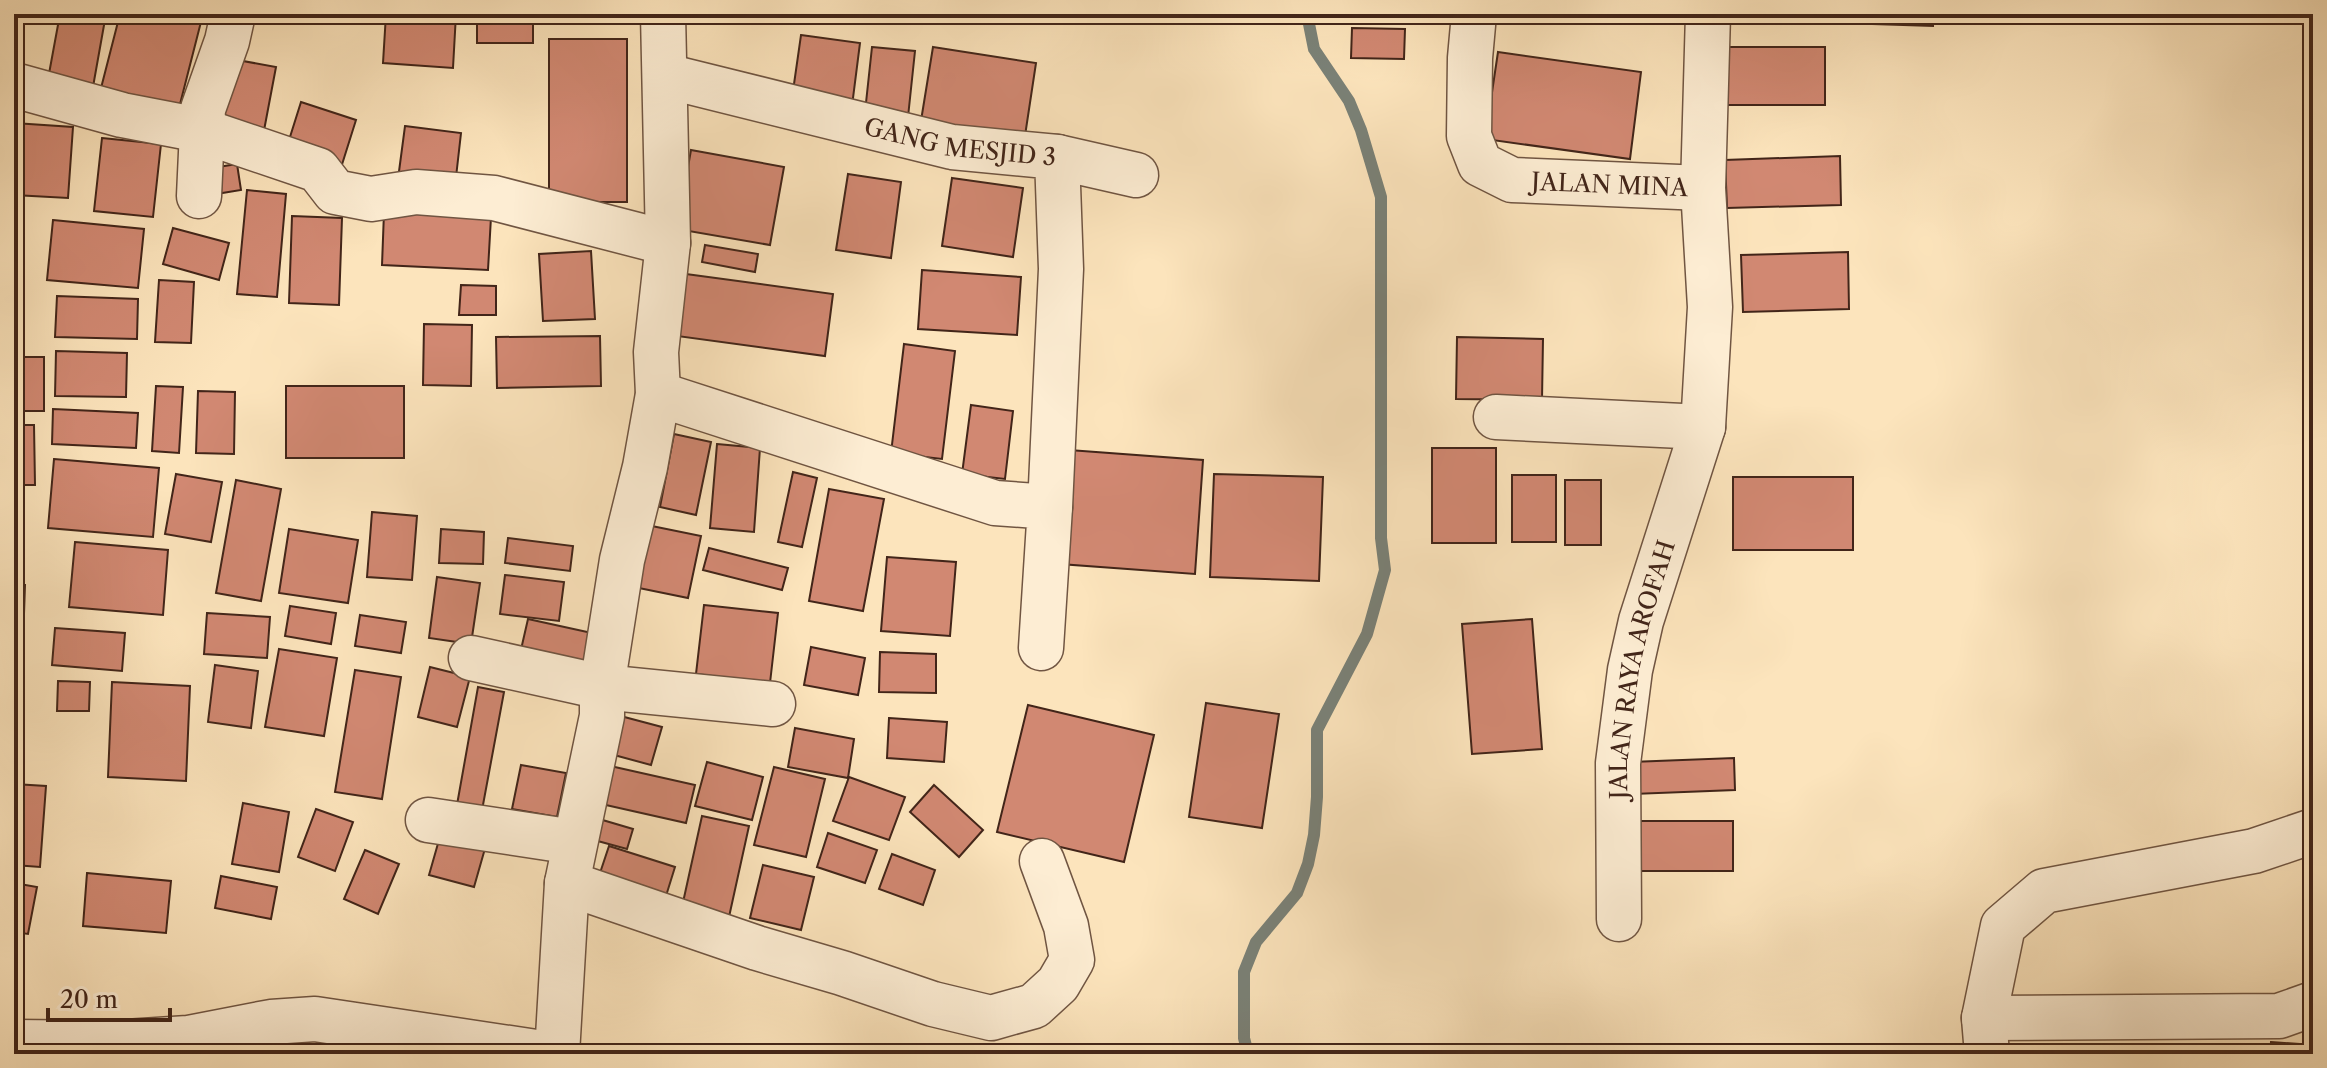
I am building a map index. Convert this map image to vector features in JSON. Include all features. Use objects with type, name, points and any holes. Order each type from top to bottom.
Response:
[{"type":"street","points":[[199,196],[203,109],[227,41],[233,14]]},
{"type":"street","points":[[557,1054],[570,862],[602,716],[602,687],[622,560],[645,467],[658,394],[656,352],[668,243],[663,14]]},
{"type":"street","name":"JALAN MINA","points":[[1474,14],[1469,136],[1480,164],[1512,180],[1703,188]]},
{"type":"street","name":"JALAN RAYA AROFAH","points":[[1619,919],[1618,763],[1630,670],[1641,621],[1703,427],[1710,307],[1703,188],[1708,14]]},
{"type":"street","name":"GANG MESJID 3","points":[[666,76],[952,147],[1057,157],[1061,269],[1041,648]]},
{"type":"street","points":[[14,85],[122,115],[200,130],[318,170],[335,192],[371,199],[416,192],[494,198],[668,243]]},
{"type":"street","points":[[1057,157],[1136,175]]},
{"type":"street","points":[[658,394],[995,503],[1050,507]]},
{"type":"street","points":[[1496,417],[1703,427]]},
{"type":"street","points":[[471,658],[602,687],[773,704]]},
{"type":"street","points":[[428,820],[570,862],[637,908],[902,995],[991,1018],[1034,1006],[1058,984],[1072,960],[1066,926],[1042,861]]},
{"type":"street","points":[[2312,835],[2254,851],[2044,891],[2003,926],[1986,1036],[2279,1016],[2313,1004]]},
{"type":"street","points":[[14,1042],[110,1043],[188,1038],[271,1022],[315,1019],[549,1054]]},
{"type":"building","points":[[60,14],[106,14],[91,98],[46,90]]},
{"type":"building","points":[[120,14],[203,14],[178,112],[100,92]]},
{"type":"building","points":[[386,14],[456,14],[453,68],[383,63]]},
{"type":"building","points":[[477,14],[533,14],[533,43],[477,43]]},
{"type":"building","points":[[904,14],[949,14],[947,23]]},
{"type":"building","points":[[1780,14],[1933,14],[1933,26],[1780,21]]},
{"type":"building","points":[[2039,14],[2131,14],[2131,23],[2039,23]]},
{"type":"building","points":[[1352,28],[1405,29],[1404,59],[1351,58]]},
{"type":"building","points":[[801,35],[860,43],[852,106],[792,98]]},
{"type":"building","points":[[549,39],[627,39],[627,202],[549,202]]},
{"type":"building","points":[[872,47],[915,51],[908,117],[865,112]]},
{"type":"building","points":[[933,47],[1036,63],[1023,149],[919,133]]},
{"type":"building","points":[[1724,47],[1825,47],[1825,105],[1724,105]]},
{"type":"building","points":[[1498,52],[1641,72],[1630,159],[1485,139]]},
{"type":"building","points":[[232,59],[276,67],[262,141],[218,133]]},
{"type":"building","points":[[301,102],[356,120],[339,174],[284,156]]},
{"type":"building","points":[[14,123],[73,127],[68,198],[14,195]]},
{"type":"building","points":[[405,126],[461,133],[455,186],[398,179]]},
{"type":"building","points":[[102,138],[161,144],[153,217],[94,211]]},
{"type":"building","points":[[691,150],[784,167],[770,245],[677,229]]},
{"type":"building","points":[[1840,156],[1841,205],[1727,208],[1725,160]]},
{"type":"building","points":[[237,164],[241,190],[216,194],[212,168]]},
{"type":"building","points":[[848,174],[901,182],[891,258],[836,250]]},
{"type":"building","points":[[952,178],[1023,188],[1013,257],[942,246]]},
{"type":"building","points":[[247,190],[286,194],[277,297],[237,294]]},
{"type":"building","points":[[384,212],[491,217],[488,270],[382,265]]},
{"type":"building","points":[[292,216],[342,218],[339,305],[289,303]]},
{"type":"building","points":[[53,220],[144,229],[138,288],[47,280]]},
{"type":"building","points":[[173,228],[229,243],[219,280],[163,264]]},
{"type":"building","points":[[705,245],[758,254],[755,272],[702,262]]},
{"type":"building","points":[[591,251],[595,319],[543,321],[539,254]]},
{"type":"building","points":[[1848,252],[1849,309],[1743,312],[1741,255]]},
{"type":"building","points":[[922,270],[1021,277],[1017,335],[918,329]]},
{"type":"building","points":[[686,274],[833,294],[825,356],[677,336]]},
{"type":"building","points":[[159,280],[194,282],[191,343],[155,342]]},
{"type":"building","points":[[461,285],[496,286],[496,315],[459,315]]},
{"type":"building","points":[[57,296],[138,299],[137,339],[55,337]]},
{"type":"building","points":[[424,324],[472,325],[471,386],[423,385]]},
{"type":"building","points":[[600,336],[601,386],[497,388],[496,337]]},
{"type":"building","points":[[1457,337],[1543,339],[1542,400],[1456,399]]},
{"type":"building","points":[[904,344],[955,351],[942,459],[891,453]]},
{"type":"building","points":[[56,351],[127,353],[126,397],[55,396]]},
{"type":"building","points":[[18,357],[44,357],[44,411],[18,411]]},
{"type":"building","points":[[156,386],[183,387],[179,453],[152,451]]},
{"type":"building","points":[[286,386],[404,386],[404,458],[286,458]]},
{"type":"building","points":[[198,391],[235,392],[234,454],[196,453]]},
{"type":"building","points":[[971,405],[1013,411],[1005,479],[962,474]]},
{"type":"building","points":[[53,409],[138,413],[136,448],[52,444]]},
{"type":"building","points":[[14,425],[34,425],[35,485],[14,485]]},
{"type":"building","points":[[674,434],[711,442],[696,515],[660,507]]},
{"type":"building","points":[[717,444],[760,448],[754,532],[710,528]]},
{"type":"building","points":[[1432,448],[1496,448],[1496,543],[1432,543]]},
{"type":"building","points":[[1069,450],[1203,460],[1195,574],[1060,564]]},
{"type":"building","points":[[54,459],[159,468],[153,537],[48,528]]},
{"type":"building","points":[[793,472],[817,478],[802,547],[778,542]]},
{"type":"building","points":[[176,474],[222,482],[211,542],[165,534]]},
{"type":"building","points":[[1214,474],[1323,477],[1319,581],[1210,577]]},
{"type":"building","points":[[1512,475],[1556,475],[1556,542],[1512,542]]},
{"type":"building","points":[[1733,477],[1853,477],[1853,550],[1733,550]]},
{"type":"building","points":[[236,480],[281,489],[261,601],[216,593]]},
{"type":"building","points":[[1565,480],[1601,480],[1601,545],[1565,545]]},
{"type":"building","points":[[829,489],[884,499],[863,611],[809,601]]},
{"type":"building","points":[[372,512],[417,516],[412,580],[367,577]]},
{"type":"building","points":[[642,524],[701,536],[688,598],[629,586]]},
{"type":"building","points":[[289,529],[358,540],[348,603],[279,593]]},
{"type":"building","points":[[441,529],[484,532],[483,564],[439,563]]},
{"type":"building","points":[[508,538],[573,546],[570,571],[505,563]]},
{"type":"building","points":[[75,542],[168,550],[163,615],[69,607]]},
{"type":"building","points":[[709,548],[788,568],[782,590],[703,570]]},
{"type":"building","points":[[887,557],[956,562],[950,636],[881,631]]},
{"type":"building","points":[[505,575],[564,582],[559,621],[500,614]]},
{"type":"building","points":[[437,577],[480,583],[471,644],[429,638]]},
{"type":"building","points":[[14,585],[25,585],[23,642],[14,642]]},
{"type":"building","points":[[704,605],[778,613],[770,683],[696,674]]},
{"type":"building","points":[[290,606],[336,613],[331,644],[285,636]]},
{"type":"building","points":[[207,613],[270,617],[267,658],[204,654]]},
{"type":"building","points":[[360,615],[406,622],[401,653],[355,646]]},
{"type":"building","points":[[528,619],[601,635],[590,683],[517,667]]},
{"type":"building","points":[[1532,619],[1542,749],[1472,754],[1462,624]]},
{"type":"building","points":[[55,628],[125,633],[122,671],[52,665]]},
{"type":"building","points":[[811,647],[865,658],[858,695],[804,685]]},
{"type":"building","points":[[279,649],[337,658],[324,736],[265,727]]},
{"type":"building","points":[[880,652],[936,654],[936,693],[879,692]]},
{"type":"building","points":[[215,665],[258,671],[251,728],[208,722]]},
{"type":"building","points":[[430,667],[470,677],[457,727],[418,717]]},
{"type":"building","points":[[355,670],[401,677],[382,799],[335,792]]},
{"type":"building","points":[[58,681],[90,682],[89,711],[57,711]]},
{"type":"building","points":[[112,682],[190,686],[186,781],[108,777]]},
{"type":"building","points":[[478,687],[504,692],[480,821],[455,816]]},
{"type":"building","points":[[1206,703],[1279,714],[1262,828],[1189,817]]},
{"type":"building","points":[[1028,705],[1154,735],[1124,862],[997,832]]},
{"type":"building","points":[[613,714],[662,727],[651,765],[603,752]]},
{"type":"building","points":[[889,718],[947,722],[944,762],[887,758]]},
{"type":"building","points":[[795,728],[854,739],[848,778],[788,767]]},
{"type":"building","points":[[1734,758],[1735,790],[1633,794],[1631,762]]},
{"type":"building","points":[[707,762],[763,777],[752,820],[695,806]]},
{"type":"building","points":[[597,763],[695,785],[686,823],[588,801]]},
{"type":"building","points":[[521,765],[566,773],[557,817],[512,809]]},
{"type":"building","points":[[774,767],[825,779],[806,857],[754,845]]},
{"type":"building","points":[[849,777],[905,797],[889,840],[833,821]]},
{"type":"building","points":[[14,784],[46,786],[40,867],[14,865]]},
{"type":"building","points":[[934,785],[983,830],[959,857],[910,812]]},
{"type":"building","points":[[243,803],[289,812],[279,872],[232,864]]},
{"type":"building","points":[[316,809],[353,822],[335,871],[298,857]]},
{"type":"building","points":[[589,816],[633,829],[627,849],[583,837]]},
{"type":"building","points":[[702,816],[749,826],[727,926],[680,916]]},
{"type":"building","points":[[1638,821],[1733,821],[1733,871],[1638,871]]},
{"type":"building","points":[[441,833],[486,845],[474,887],[429,875]]},
{"type":"building","points":[[828,833],[877,850],[865,883],[817,867]]},
{"type":"building","points":[[609,846],[675,867],[661,912],[594,891]]},
{"type":"building","points":[[365,850],[399,864],[378,914],[344,899]]},
{"type":"building","points":[[892,854],[935,870],[923,905],[879,889]]},
{"type":"building","points":[[763,865],[814,877],[801,930],[750,918]]},
{"type":"building","points":[[87,873],[171,881],[166,933],[83,926]]},
{"type":"building","points":[[221,876],[277,887],[271,919],[215,908]]},
{"type":"building","points":[[14,883],[37,887],[28,934],[14,932]]},
{"type":"building","points":[[2271,1042],[2313,1045],[2313,1054],[2270,1054]]},
{"type":"waterway","points":[[1248,1054],[1244,1038],[1244,972],[1256,942],[1297,893],[1308,864],[1317,797],[1317,730],[1367,634],[1385,570],[1381,538],[1381,197],[1349,101],[1314,49],[1307,14]]}]
